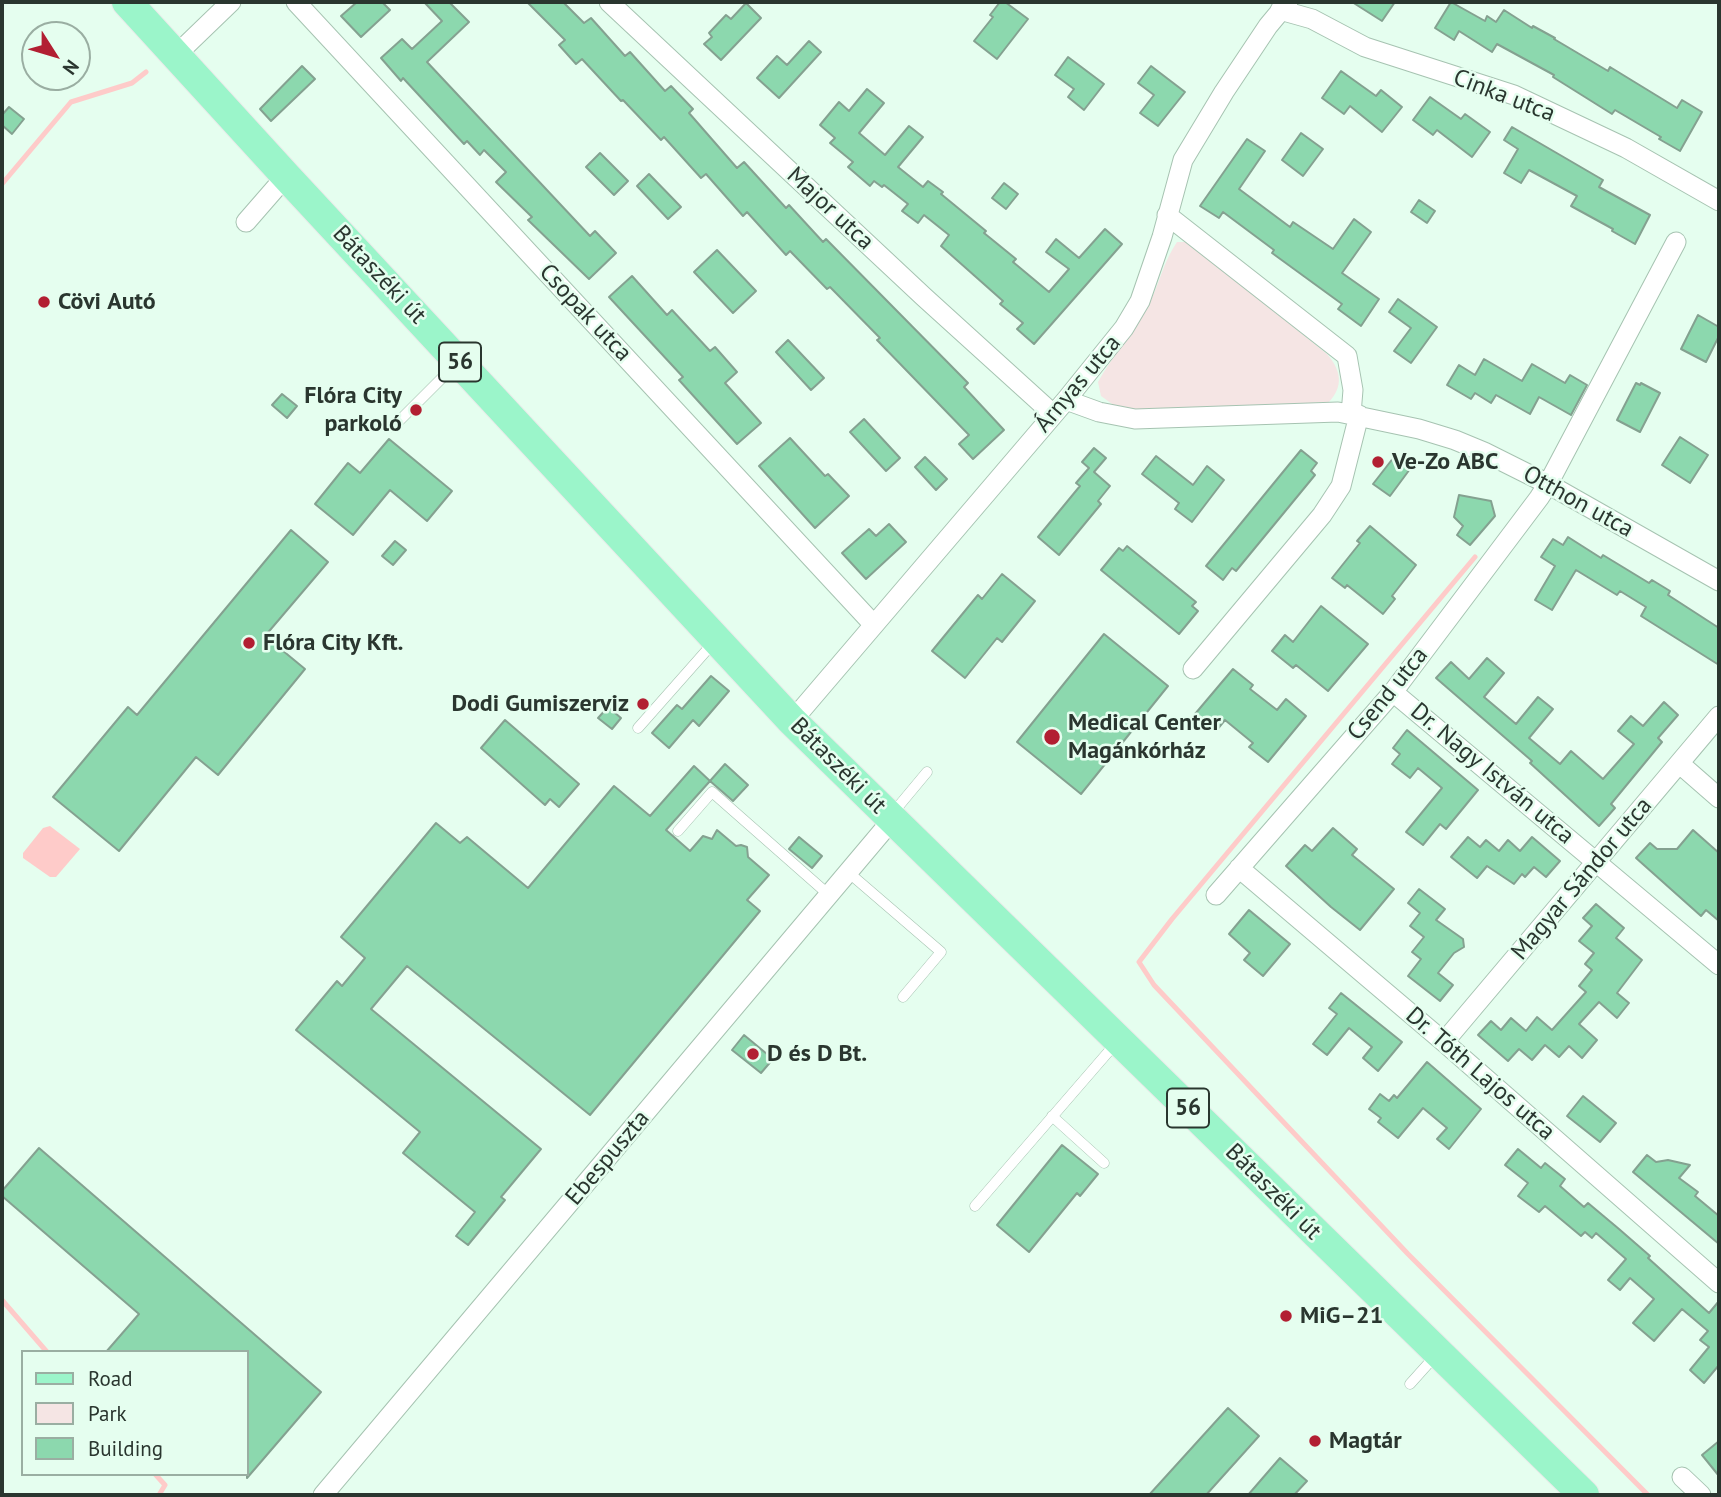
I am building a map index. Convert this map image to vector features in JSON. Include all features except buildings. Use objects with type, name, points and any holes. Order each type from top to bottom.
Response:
[{"type":"main road","name":"Bátaszéki út","points":[[127,2],[792,721],[1584,1495]]},
{"type":"street","points":[[176,55],[231,2]]},
{"type":"street","name":"Csopak utca","points":[[296,2],[874,625]]},
{"type":"street","name":"Major utca","points":[[609,2],[924,297],[1060,407]]},
{"type":"street","name":"Árnyas utca","points":[[792,721],[1124,328],[1140,301],[1183,160],[1280,4]]},
{"type":"street","name":"Cinka utca","points":[[1280,4],[1365,47],[1514,95],[1626,148],[1719,201]]},
{"type":"street","points":[[246,222],[286,176]]},
{"type":"street","points":[[1167,215],[1347,356],[1355,415],[1341,486],[1322,515],[1193,668]]},
{"type":"street","name":"Csend utca","points":[[1216,895],[1393,692],[1548,484],[1676,242]]},
{"type":"street","name":"Otthon utca","points":[[1060,407],[1135,419],[1338,412],[1455,440],[1548,484],[1719,581]]},
{"type":"street","name":"Dr. Nagy István utca","points":[[1393,692],[1719,965]]},
{"type":"street","name":"Magyar Sándor utca","points":[[1444,1042],[1719,716]]},
{"type":"street","points":[[1680,764],[1719,798]]},
{"type":"street","name":"Ebespuszta","points":[[323,1495],[891,818]]},
{"type":"street","name":"Dr. Tóth Lajos utca","points":[[1239,868],[1444,1042],[1719,1283]]},
{"type":"street","points":[[1682,1477],[1701,1495]]},
{"type":"lane","points":[[393,427],[459,361]]},
{"type":"lane","points":[[638,728],[717,639]]},
{"type":"lane","points":[[891,818],[928,772]]},
{"type":"lane","points":[[678,831],[712,792],[828,895]]},
{"type":"lane","points":[[848,872],[941,953],[903,997]]},
{"type":"lane","points":[[975,1206],[1119,1040]]},
{"type":"lane","points":[[1052,1116],[1104,1163]]},
{"type":"lane","points":[[1410,1384],[1438,1352]]},
{"type":"green space","points":[[1177,242],[1188,242],[1327,354],[1339,378],[1337,390],[1329,402],[1147,412],[1115,406],[1101,396],[1098,382],[1147,308]]},
{"type":"shaded area","points":[[50,826],[80,849],[56,877],[50,877],[23,858],[23,853],[43,828]]},
{"type":"waterway","points":[[2,184],[71,102],[132,83],[146,72]]},
{"type":"waterway","points":[[1475,557],[1139,962],[1154,985],[1408,1254],[1648,1495]]},
{"type":"waterway","points":[[2,1300],[45,1350]]},
{"type":"waterway","points":[[157,1476],[165,1485],[159,1495]]},
{"type":"place","name":"Cövi Autó","points":[[44,302]]},
{"type":"place","name":"Flóra City parkoló","points":[[416,410]]},
{"type":"place","name":"Ve-Zo ABC","points":[[1378,462]]},
{"type":"place","name":"Flóra City Kft.","points":[[249,643]]},
{"type":"place","name":"Dodi Gumiszerviz","points":[[643,704]]},
{"type":"place","name":"Medical Center Magánkórház","points":[[1052,737]]},
{"type":"place","name":"D és D Bt.","points":[[753,1054]]},
{"type":"place","name":"MiG–21","points":[[1286,1316]]},
{"type":"place","name":"Magtár","points":[[1315,1441]]}]
